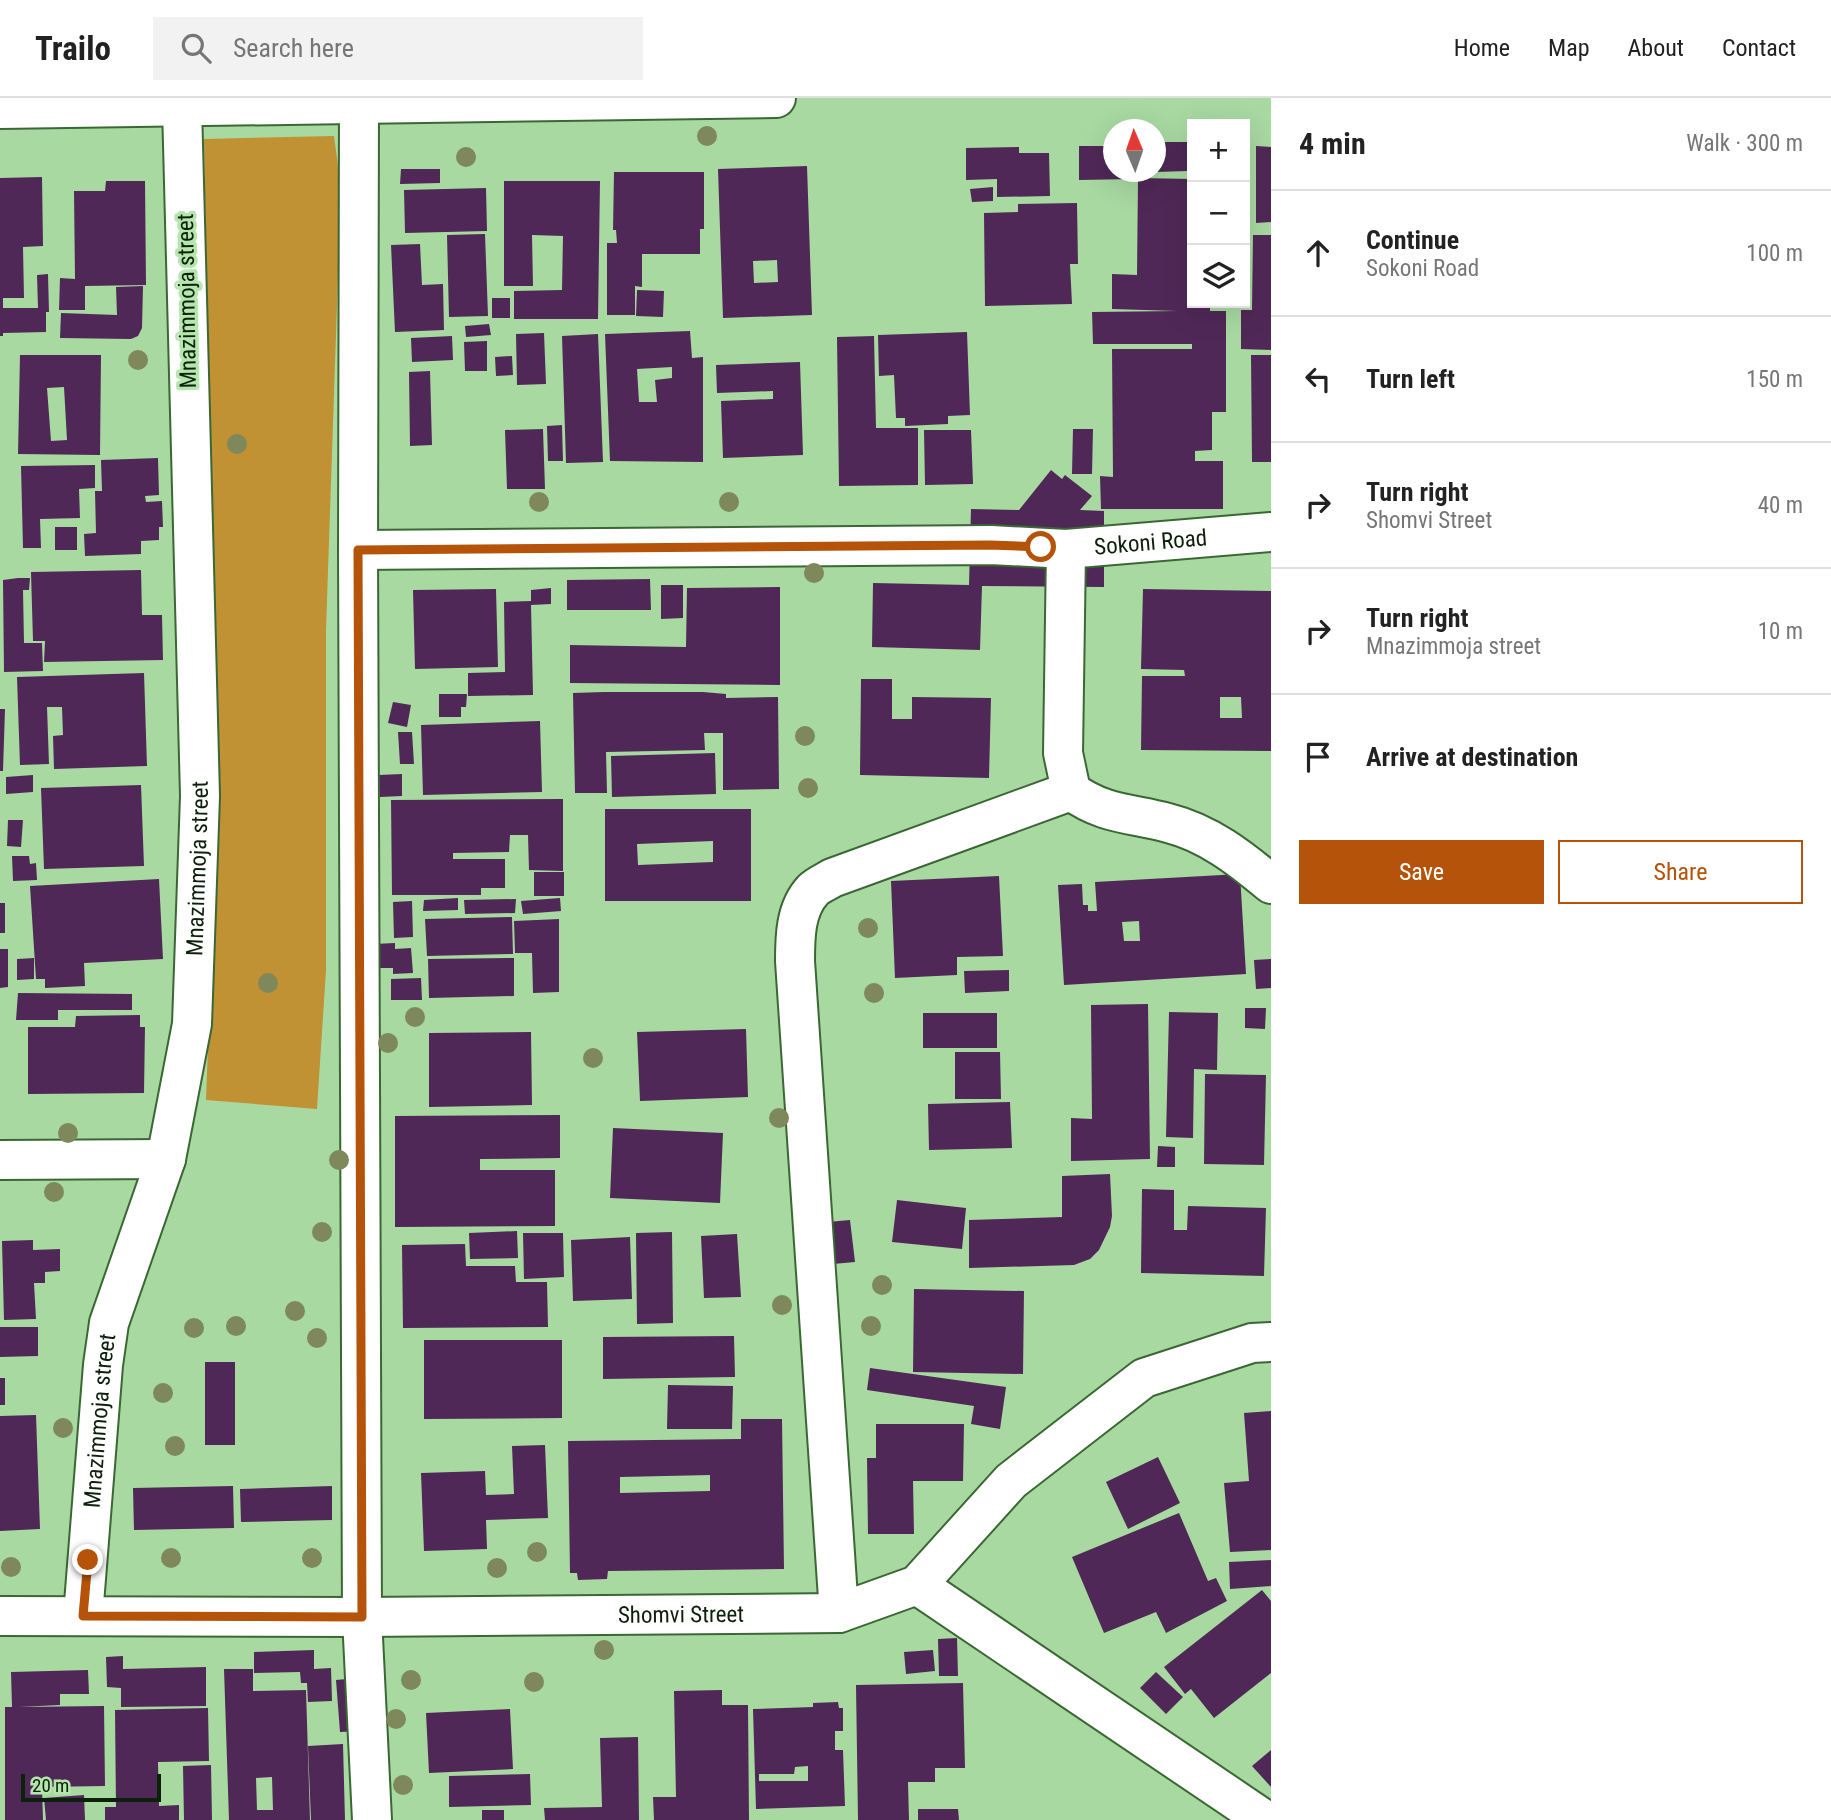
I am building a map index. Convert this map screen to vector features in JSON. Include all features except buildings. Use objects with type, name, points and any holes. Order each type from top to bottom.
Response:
[{"type":"street","points":[[0,108],[359,104],[457,100],[776,98]]},
{"type":"street","points":[[359,104],[362,1617],[372,1820]]},
{"type":"street","name":"Mnazimmoja street","points":[[83,1616],[103,1365],[109,1323],[166,1159],[192,1024],[200,796],[182,106]]},
{"type":"street","name":"Sokoni Road","points":[[358,550],[990,545],[1066,549],[1271,532]]},
{"type":"street","points":[[1066,549],[1063,753],[1071,791],[1088,803],[1107,810],[1170,823],[1217,842],[1271,884]]},
{"type":"street","points":[[839,1613],[795,961],[795,937],[800,911],[813,891],[832,878],[1071,791]]},
{"type":"street","points":[[0,1160],[166,1159]]},
{"type":"street","name":"Shomvi Street","points":[[0,1616],[362,1617],[839,1613],[917,1585],[1011,1481],[1144,1378],[1252,1343],[1271,1342]]},
{"type":"street","points":[[917,1585],[1265,1820]]},
{"type":"shaded area","points":[[334,136],[341,188],[326,630],[326,970],[317,1109],[206,1100],[216,831],[204,139]]},
{"type":"route","points":[[88,1560],[83,1616],[362,1617],[358,550],[990,545],[1041,547]]}]
